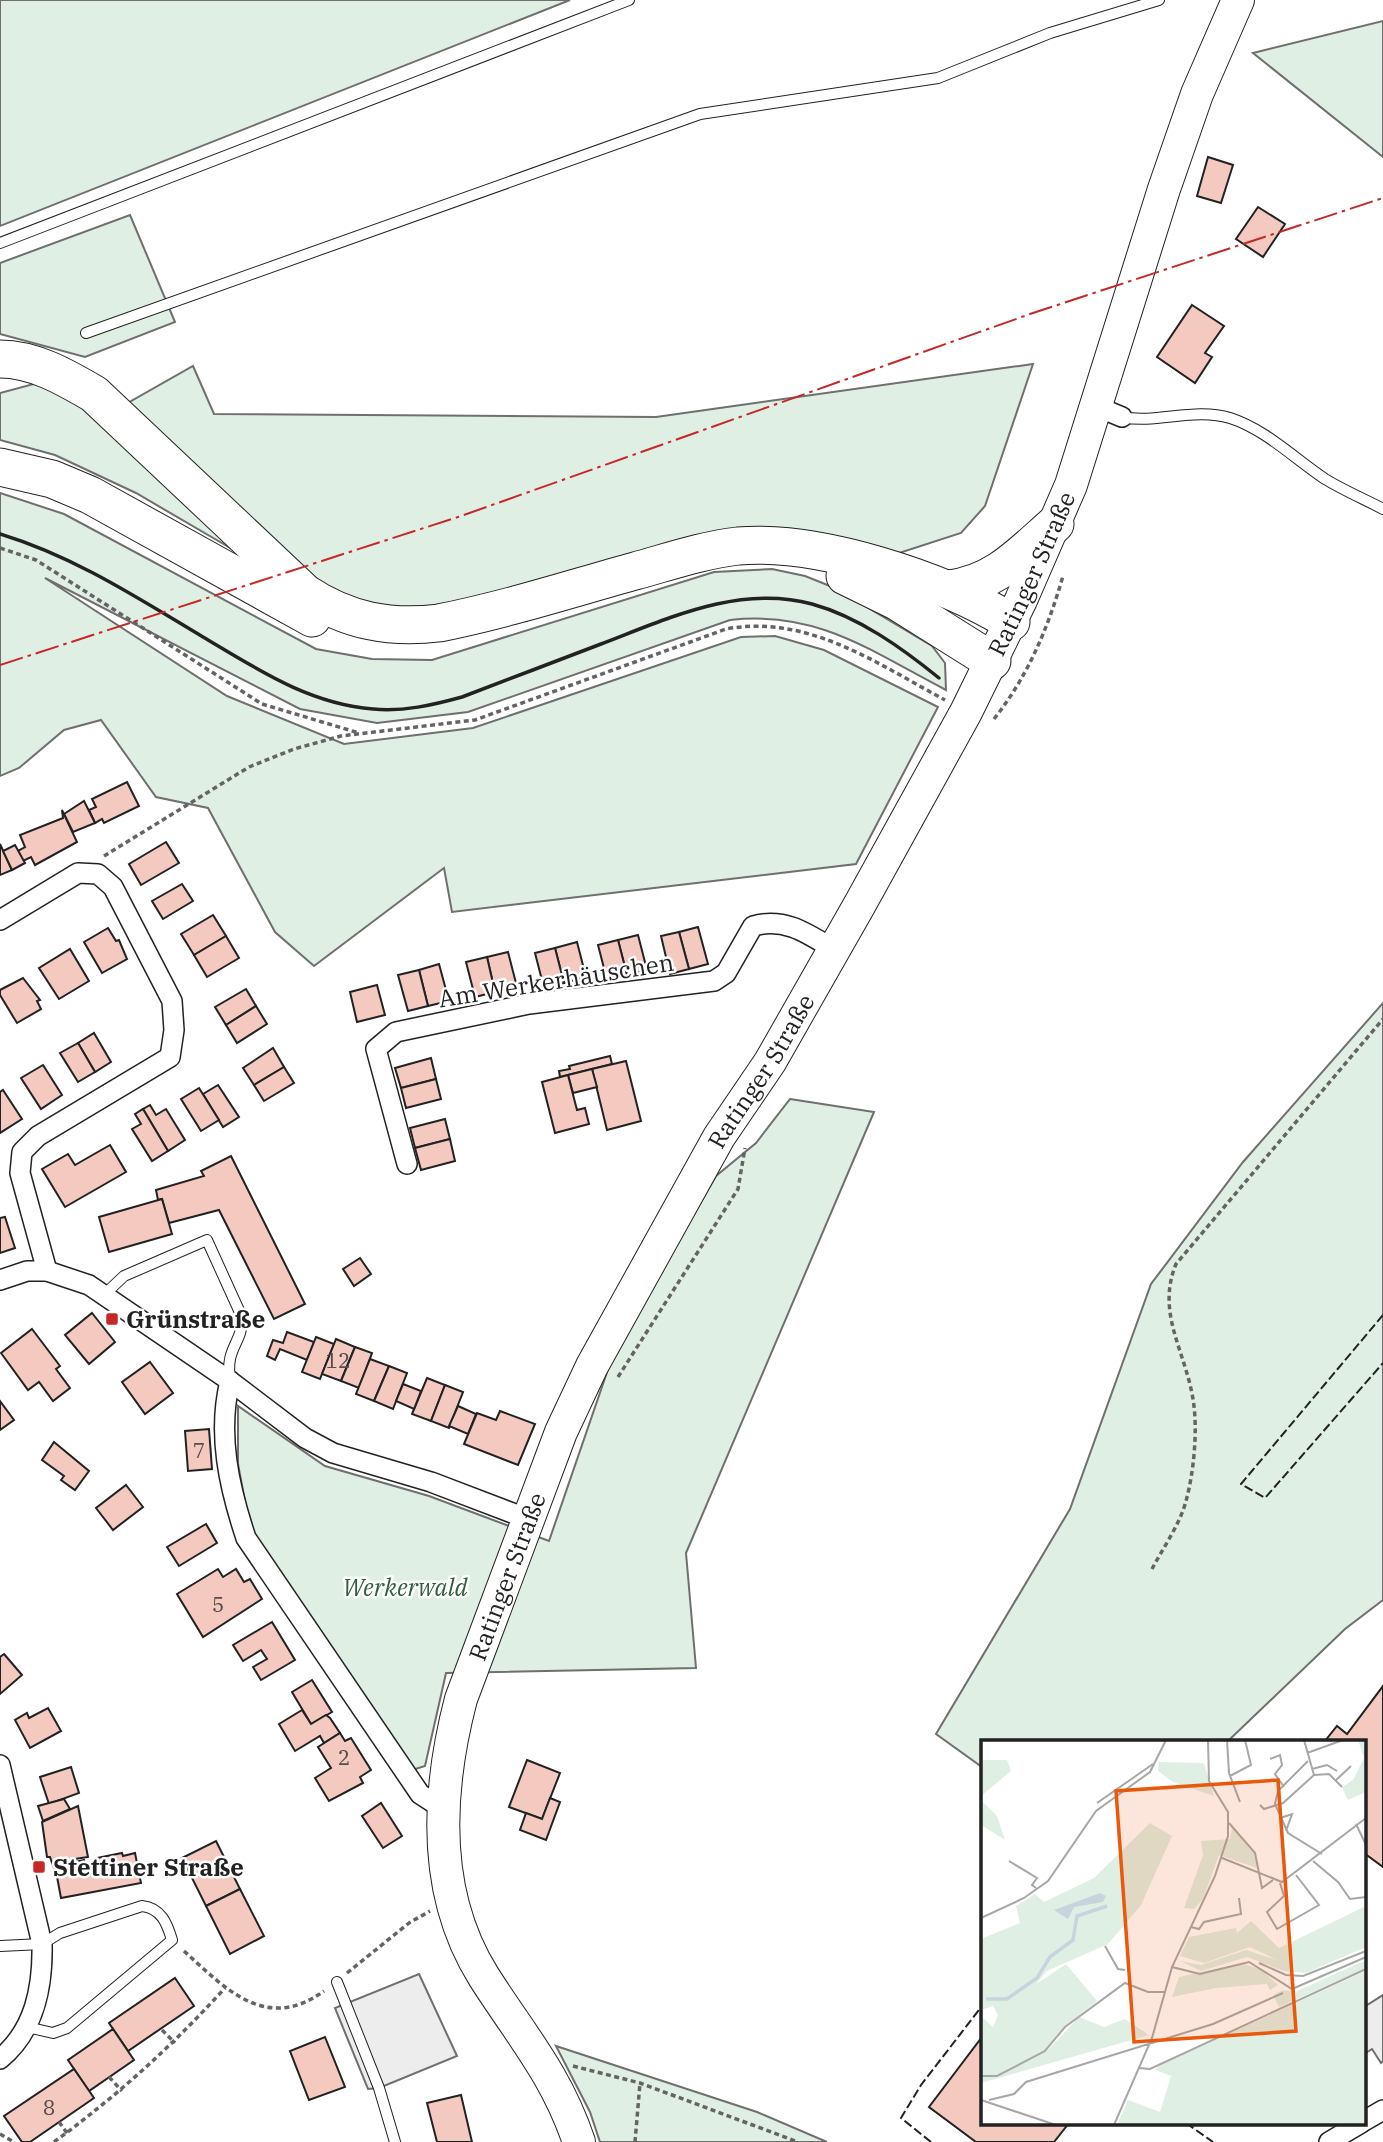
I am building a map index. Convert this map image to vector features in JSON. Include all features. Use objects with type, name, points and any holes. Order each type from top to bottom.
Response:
[{"type":"highway","points":[[0,359],[26,362],[62,375],[94,394],[305,593],[340,613],[360,619],[402,626],[439,623],[694,555],[737,546],[778,545],[827,553],[949,589],[1011,622]]},
{"type":"highway","points":[[0,467],[52,479],[90,495],[310,617],[371,635],[409,638],[440,636],[715,562],[776,558],[811,564],[858,581],[898,602],[992,661]]},
{"type":"highway","points":[[949,589],[977,584],[1004,570],[1055,524]]},
{"type":"main road","name":"Ratinger Straße","points":[[579,2142],[555,2083],[541,2057],[469,1951],[451,1901],[444,1849],[443,1809],[452,1736],[461,1699],[575,1401],[628,1298],[719,1137],[770,1062],[966,712],[1110,412],[1164,189],[1197,94],[1238,0]]},
{"type":"street","points":[[0,920],[78,873],[98,874],[113,887],[173,1001],[174,1030],[170,1058],[38,1136],[22,1152],[20,1173],[47,1271]]},
{"type":"street","name":"Am Werkerhäuschen","points":[[407,1164],[376,1049],[396,1032],[529,1004],[714,981],[726,973],[753,926],[766,923],[781,923],[804,932],[833,949]]},
{"type":"street","points":[[0,1280],[27,1271],[47,1271],[68,1276],[104,1294],[230,1381],[305,1438],[334,1453],[431,1482],[528,1519]]},
{"type":"street","points":[[230,1381],[223,1409],[228,1474],[230,1492],[246,1538],[420,1794],[443,1809]]},
{"type":"street","points":[[0,1765],[7,1820],[42,1944],[41,1986],[27,2027],[0,2059]]},
{"type":"street","points":[[1366,2120],[1383,2110]]},
{"type":"street","points":[[1329,2142],[1360,2124]]},
{"type":"lane","points":[[0,243],[629,0]]},
{"type":"lane","points":[[86,333],[700,114],[937,78],[1050,33],[1159,0]]},
{"type":"lane","points":[[1110,412],[1142,419],[1215,414],[1230,418],[1249,426],[1326,479],[1383,509]]},
{"type":"lane","points":[[104,1294],[124,1276],[207,1240],[242,1317],[242,1331],[231,1350],[228,1362],[230,1381]]},
{"type":"lane","points":[[0,1946],[42,1944],[69,1929],[142,1906],[161,1915],[172,1940],[61,2031],[45,2032],[27,2027]]},
{"type":"lane","points":[[337,1982],[379,2088],[395,2142]]},
{"type":"path","points":[[0,548],[36,561],[262,704],[361,733]]},
{"type":"path","points":[[78,873],[167,815],[249,767],[294,749],[361,733],[475,720],[726,629],[764,625],[814,634],[864,656],[966,712]]},
{"type":"path","points":[[1152,1569],[1186,1503],[1192,1452],[1194,1401],[1168,1310],[1167,1286],[1176,1264],[1383,1019]]},
{"type":"path","points":[[172,1940],[225,1988],[248,2003],[283,2008],[302,2004],[337,1982],[409,1923],[451,1901]]},
{"type":"path","points":[[54,2142],[122,2091],[174,2043],[225,1988]]},
{"type":"path","points":[[162,2030],[174,2043]]},
{"type":"path","points":[[541,2057],[640,2083],[798,2142]]},
{"type":"path","points":[[109,2077],[122,2091]]},
{"type":"path","points":[[635,2142],[640,2083]]},
{"type":"path","points":[[59,2122],[66,2133]]},
{"type":"path","points":[[0,2134],[14,2142]]},
{"type":"green space","points":[[0,0],[570,0],[0,226]]},
{"type":"green space","points":[[1383,21],[1383,157],[1253,53]]},
{"type":"green space","points":[[130,215],[175,322],[85,357],[0,334],[0,263]]},
{"type":"green space","points":[[1033,364],[985,506],[961,533],[890,556],[795,534],[455,609],[390,612],[331,590],[255,536],[126,404],[193,366],[214,414],[656,417]]},
{"type":"green space","points":[[41,382],[84,405],[251,560],[136,493],[55,455],[0,440],[0,393]]},
{"type":"green space","points":[[0,493],[64,514],[316,649],[372,659],[432,660],[714,572],[772,569],[805,576],[835,588],[932,646],[945,663],[946,690],[868,649],[818,628],[790,621],[730,620],[468,712],[377,723],[300,709],[45,578],[227,696],[344,744],[473,728],[741,637],[775,636],[824,650],[938,707],[856,864],[452,912],[444,868],[314,966],[275,932],[208,808],[156,797],[101,720],[64,730],[19,768],[0,776]]},
{"type":"green space","points":[[1383,1003],[1383,1600],[1345,1629],[1229,1740],[981,1740],[981,1766],[936,1734],[1070,1509],[1151,1284],[1243,1162]]},
{"type":"green space","name":"Werkerwald","points":[[790,1099],[874,1112],[686,1553],[696,1668],[446,1673],[425,1766],[412,1770],[250,1528],[238,1464],[238,1406],[325,1466],[429,1496],[549,1541],[614,1352],[716,1176],[756,1143]]},
{"type":"green space","points":[[556,2046],[757,2112],[827,2142],[600,2142],[590,2112]]},
{"type":"shaded area","points":[[419,1974],[457,2056],[379,2088],[368,2089],[335,2008]]},
{"type":"shaded area","points":[[1383,1995],[1381,2063],[1372,2049],[1366,2053],[1366,2006]]},
{"type":"building","points":[[1208,157],[1233,165],[1221,203],[1197,196]]},
{"type":"building","points":[[1258,207],[1285,224],[1263,257],[1236,239]]},
{"type":"building","points":[[1192,305],[1224,326],[1205,353],[1212,357],[1195,383],[1157,357]]},
{"type":"building","points":[[127,782],[139,806],[104,823],[102,819],[95,823],[89,810],[96,807],[92,799]]},
{"type":"building","points":[[84,801],[95,823],[73,832],[64,814]]},
{"type":"building","points":[[62,810],[77,842],[35,865],[31,857],[23,861],[18,851],[25,847],[20,835],[63,818]]},
{"type":"building","points":[[166,842],[179,863],[141,885],[129,864]]},
{"type":"building","points":[[0,844],[12,870],[0,875]]},
{"type":"building","points":[[15,845],[25,863],[12,870],[3,851]]},
{"type":"building","points":[[182,884],[193,901],[163,919],[152,901]]},
{"type":"building","points":[[213,915],[226,936],[194,955],[181,934]]},
{"type":"building","points":[[698,927],[708,964],[689,969],[679,932]]},
{"type":"building","points":[[108,928],[116,941],[119,940],[127,959],[102,973],[84,942]]},
{"type":"building","points":[[679,932],[689,969],[670,974],[661,936]]},
{"type":"building","points":[[638,935],[647,970],[627,975],[618,940]]},
{"type":"building","points":[[226,936],[239,958],[207,977],[194,955]]},
{"type":"building","points":[[618,940],[627,975],[607,980],[598,945]]},
{"type":"building","points":[[577,942],[586,977],[564,983],[555,948]]},
{"type":"building","points":[[555,948],[564,983],[544,988],[535,953]]},
{"type":"building","points":[[70,949],[89,981],[59,999],[39,968]]},
{"type":"building","points":[[508,952],[517,987],[495,992],[487,957]]},
{"type":"building","points":[[487,957],[495,992],[475,997],[466,962]]},
{"type":"building","points":[[439,964],[449,1001],[428,1006],[419,970]]},
{"type":"building","points":[[419,970],[428,1006],[408,1011],[398,975]]},
{"type":"building","points":[[23,978],[40,1000],[37,1001],[41,1009],[17,1023],[0,995],[0,990]]},
{"type":"building","points":[[377,985],[385,1015],[357,1022],[350,992]]},
{"type":"building","points":[[246,989],[256,1006],[226,1025],[215,1007]]},
{"type":"building","points":[[256,1006],[267,1024],[237,1043],[226,1025]]},
{"type":"building","points":[[94,1033],[111,1062],[95,1072],[78,1043]]},
{"type":"building","points":[[78,1043],[95,1072],[78,1082],[60,1053]]},
{"type":"building","points":[[273,1048],[284,1067],[254,1085],[243,1068]]},
{"type":"building","points":[[610,1056],[612,1064],[560,1077],[559,1071],[570,1069],[569,1066]]},
{"type":"building","points":[[431,1058],[436,1079],[401,1088],[395,1068]]},
{"type":"building","points":[[626,1061],[641,1121],[607,1130],[592,1069]]},
{"type":"building","points":[[43,1065],[62,1095],[41,1109],[21,1078]]},
{"type":"building","points":[[284,1067],[294,1083],[264,1101],[254,1085]]},
{"type":"building","points":[[592,1069],[597,1087],[573,1093],[568,1075]]},
{"type":"building","points":[[568,1075],[577,1110],[585,1108],[589,1124],[555,1133],[542,1082]]},
{"type":"building","points":[[436,1079],[441,1099],[406,1108],[401,1088]]},
{"type":"building","points":[[218,1085],[239,1117],[223,1127],[203,1094]]},
{"type":"building","points":[[199,1088],[219,1120],[201,1131],[181,1099]]},
{"type":"building","points":[[3,1090],[22,1119],[0,1133],[0,1092]]},
{"type":"building","points":[[150,1105],[156,1115],[166,1109],[185,1140],[168,1151],[143,1109]]},
{"type":"building","points":[[143,1109],[168,1151],[152,1161],[132,1129],[141,1124],[135,1114]]},
{"type":"building","points":[[445,1119],[450,1139],[415,1148],[410,1128]]},
{"type":"building","points":[[450,1139],[455,1161],[421,1170],[415,1148]]},
{"type":"building","points":[[110,1145],[126,1172],[65,1207],[42,1169],[68,1154],[75,1165]]},
{"type":"building","points":[[231,1156],[305,1304],[274,1319],[219,1210],[169,1223],[162,1199],[158,1200],[156,1190],[204,1176],[201,1171]]},
{"type":"building","points":[[162,1199],[172,1234],[109,1252],[99,1217]]},
{"type":"building","points":[[5,1217],[15,1248],[0,1253],[0,1218]]},
{"type":"building","points":[[360,1258],[371,1274],[354,1286],[343,1269]]},
{"type":"building","points":[[92,1313],[115,1342],[89,1364],[65,1335]]},
{"type":"building","points":[[32,1329],[60,1366],[56,1369],[70,1388],[53,1401],[39,1382],[28,1390],[1,1353]]},
{"type":"building","points":[[287,1332],[314,1342],[307,1360],[280,1349],[275,1360],[267,1356],[273,1340],[283,1343]]},
{"type":"building","points":[[316,1337],[334,1344],[320,1379],[302,1372]]},
{"type":"building","points":[[336,1339],[355,1347],[341,1381],[322,1374]]},
{"type":"building","points":[[355,1347],[372,1353],[359,1388],[341,1381]]},
{"type":"building","points":[[370,1359],[389,1366],[374,1401],[356,1394]]},
{"type":"building","points":[[150,1362],[173,1393],[145,1414],[122,1382]]},
{"type":"building","points":[[389,1366],[407,1373],[393,1409],[374,1401]]},
{"type":"building","points":[[427,1378],[445,1385],[431,1421],[412,1414]]},
{"type":"building","points":[[403,1384],[421,1391],[414,1409],[396,1401]]},
{"type":"building","points":[[445,1385],[463,1392],[449,1428],[431,1421]]},
{"type":"building","points":[[0,1401],[14,1420],[0,1430]]},
{"type":"building","points":[[458,1406],[476,1414],[468,1434],[449,1426]]},
{"type":"building","points":[[500,1411],[535,1424],[518,1465],[464,1444],[477,1413],[496,1420]]},
{"type":"building","points":[[209,1429],[212,1469],[188,1471],[185,1431]]},
{"type":"building","points":[[54,1442],[89,1471],[75,1490],[61,1480],[64,1476],[42,1460]]},
{"type":"building","points":[[126,1485],[143,1507],[113,1530],[96,1508]]},
{"type":"building","points":[[206,1524],[217,1543],[179,1566],[167,1547]]},
{"type":"building","points":[[218,1569],[223,1577],[236,1569],[244,1582],[250,1579],[262,1599],[203,1637],[177,1594]]},
{"type":"building","points":[[272,1622],[295,1660],[261,1680],[253,1667],[267,1659],[261,1650],[243,1661],[233,1645]]},
{"type":"building","points":[[4,1654],[22,1675],[0,1694],[0,1657]]},
{"type":"building","points":[[312,1680],[332,1712],[311,1724],[292,1692]]},
{"type":"building","points":[[1383,1686],[1383,1867],[1366,1854],[1366,1740],[1326,1740],[1337,1726],[1347,1734]]},
{"type":"building","points":[[48,1708],[61,1731],[30,1748],[15,1720],[27,1713],[29,1718]]},
{"type":"building","points":[[302,1710],[311,1724],[326,1715],[340,1733],[324,1743],[320,1736],[295,1751],[279,1724]]},
{"type":"building","points":[[340,1733],[345,1741],[351,1738],[371,1770],[360,1777],[363,1783],[329,1801],[315,1778],[331,1768],[318,1747]]},
{"type":"building","points":[[527,1760],[560,1773],[542,1819],[509,1807]]},
{"type":"building","points":[[71,1767],[79,1793],[49,1804],[40,1777]]},
{"type":"building","points":[[550,1798],[560,1802],[546,1840],[520,1830],[526,1813],[542,1819]]},
{"type":"building","points":[[64,1799],[70,1809],[43,1821],[38,1806]]},
{"type":"building","points":[[381,1803],[402,1836],[383,1848],[362,1816]]},
{"type":"building","points":[[78,1806],[88,1857],[75,1859],[67,1866],[55,1866],[55,1871],[50,1857],[47,1857],[42,1822]]},
{"type":"building","points":[[216,1841],[240,1889],[206,1906],[182,1858]]},
{"type":"building","points":[[122,1853],[123,1856],[135,1853],[141,1883],[61,1898],[55,1866],[67,1866],[84,1860],[85,1864],[98,1862],[97,1858]]},
{"type":"building","points":[[240,1889],[264,1936],[230,1954],[206,1906]]},
{"type":"building","points":[[175,1978],[194,2006],[128,2051],[109,2023]]},
{"type":"building","points":[[113,2029],[134,2060],[89,2091],[68,2060]]},
{"type":"building","points":[[325,2037],[345,2087],[309,2100],[290,2051]]},
{"type":"building","points":[[981,2038],[981,2124],[1068,2124],[1054,2142],[976,2142],[929,2107]]},
{"type":"building","points":[[74,2069],[94,2098],[30,2142],[22,2142],[4,2116]]},
{"type":"building","points":[[461,2095],[472,2142],[437,2142],[427,2103]]},
{"type":"fence","points":[[1383,1315],[1241,1484],[1265,1498],[1383,1363]]},
{"type":"fence","points":[[931,2142],[901,2118],[921,2085],[981,2007]]},
{"type":"fence","points":[[1187,2124],[1213,2142]]},
{"type":"wall","points":[[0,534],[80,566],[284,683],[350,706],[395,710],[451,700],[678,615],[731,601],[758,598],[812,604],[846,617],[895,645],[939,678]]},
{"type":"power","points":[[0,665],[461,516],[1033,313],[1383,198]]},
{"type":"place","name":"Grünstraße","points":[[112,1319]]},
{"type":"place","name":"Stettiner Straße","points":[[39,1867]]}]
